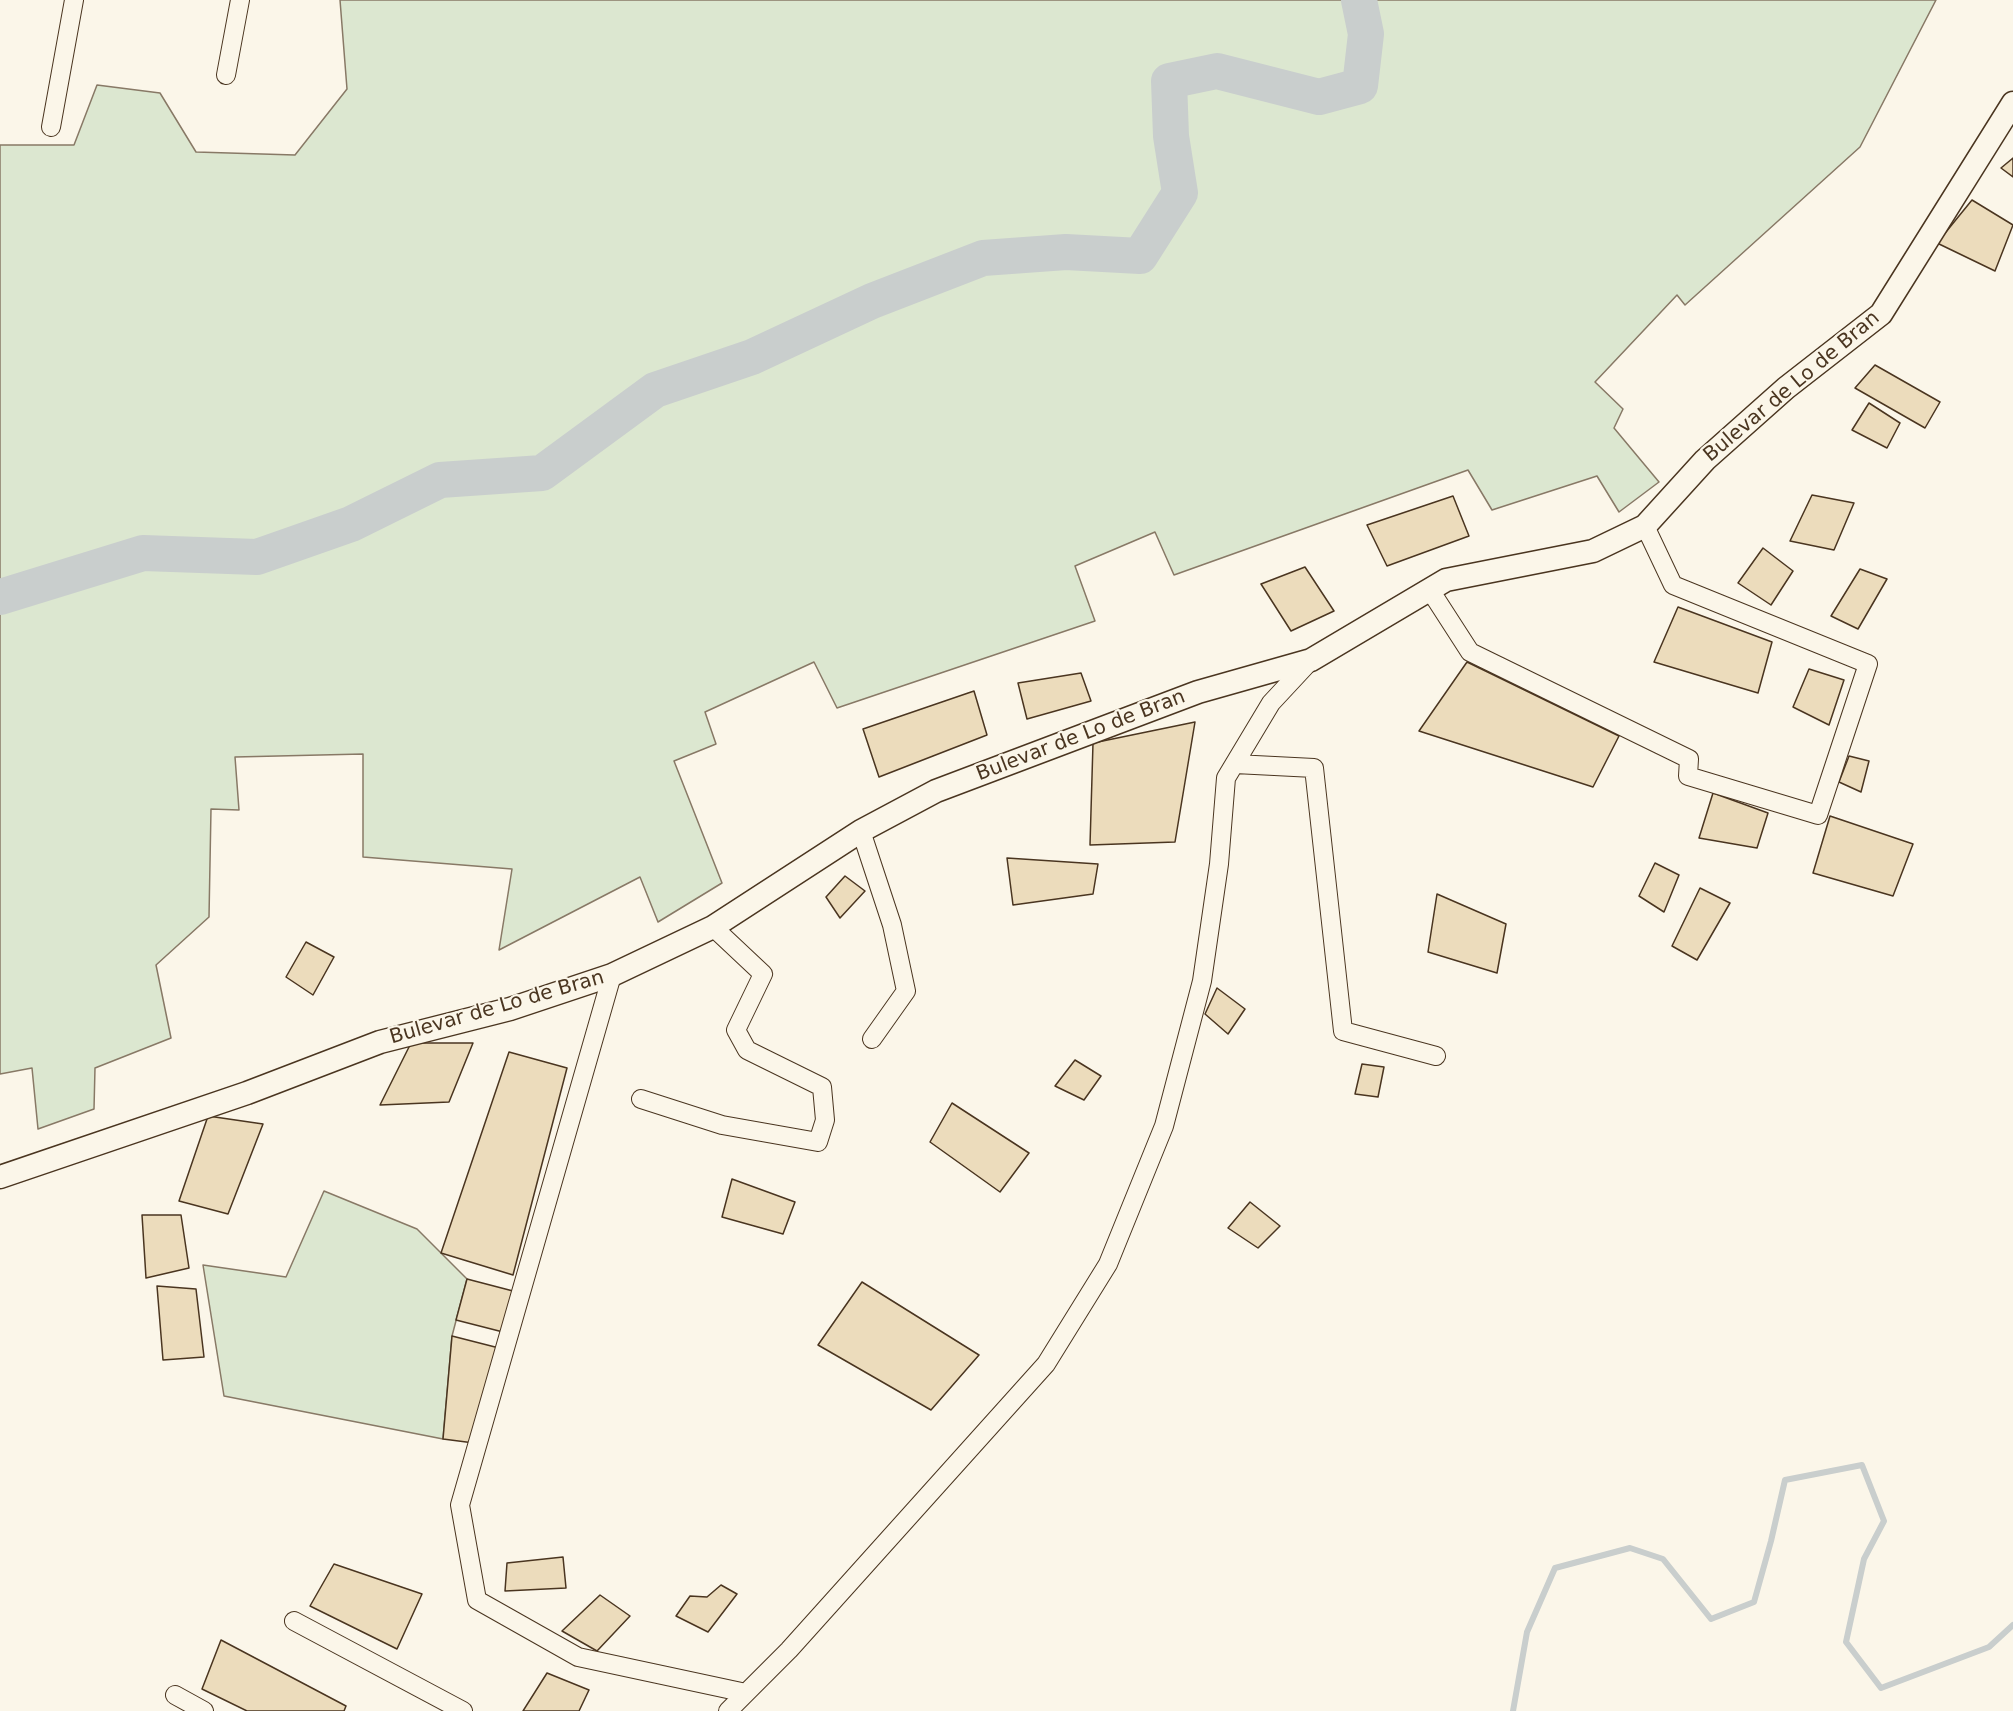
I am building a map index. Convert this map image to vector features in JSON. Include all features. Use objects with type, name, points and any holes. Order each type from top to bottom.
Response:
[{"type":"street","points":[[51,127],[74,0]]},
{"type":"street","points":[[226,75],[240,0]]},
{"type":"street","name":"Bulevar de Lo de Bran","points":[[0,1177],[247,1093],[380,1042],[510,1009],[612,975],[713,927],[861,831],[936,790],[1198,692],[1311,660],[1446,580],[1593,550],[1645,526],[1705,460],[1786,388],[1881,314],[2013,103]]},
{"type":"street","points":[[1430,590],[1470,652],[1689,759],[1688,776],[1818,815],[1868,664],[1673,585],[1645,526]]},
{"type":"street","points":[[728,1711],[797,1641],[1046,1364],[1108,1264],[1164,1126],[1202,981],[1219,864],[1226,778],[1271,703],[1311,660]]},
{"type":"street","points":[[1235,764],[1314,768],[1343,1031],[1436,1056]]},
{"type":"street","points":[[861,831],[892,925],[906,991],[872,1040]]},
{"type":"street","points":[[641,1099],[722,1125],[818,1142],[825,1120],[822,1087],[747,1050],[736,1030],[763,974],[713,927]]},
{"type":"street","points":[[612,975],[460,1505],[477,1600],[578,1657],[746,1693]]},
{"type":"street","points":[[294,1621],[464,1711]]},
{"type":"street","points":[[175,1695],[204,1711]]},
{"type":"green space","points":[[340,0],[1936,0],[1860,147],[1685,305],[1677,295],[1595,382],[1623,409],[1614,428],[1659,482],[1619,512],[1597,476],[1492,510],[1468,470],[1174,575],[1155,532],[1075,566],[1095,621],[837,708],[814,662],[705,712],[716,744],[674,761],[722,883],[658,922],[640,877],[499,950],[512,869],[363,857],[363,754],[235,757],[239,810],[211,809],[209,917],[156,965],[171,1038],[95,1068],[94,1109],[38,1129],[32,1068],[0,1074],[0,145],[74,145],[97,85],[160,93],[196,152],[295,155],[347,89]]},
{"type":"green space","points":[[324,1191],[417,1229],[467,1279],[452,1336],[443,1439],[224,1396],[203,1265],[286,1277]]},
{"type":"building","points":[[2013,158],[2013,177],[2001,168]]},
{"type":"building","points":[[1972,200],[2013,225],[1995,271],[1937,243]]},
{"type":"building","points":[[1875,365],[1940,402],[1925,428],[1855,388]]},
{"type":"building","points":[[1869,403],[1900,423],[1887,448],[1852,430]]},
{"type":"building","points":[[1812,495],[1854,503],[1834,550],[1790,541]]},
{"type":"building","points":[[1453,496],[1469,536],[1387,566],[1367,525]]},
{"type":"building","points":[[1763,548],[1793,571],[1771,605],[1738,583]]},
{"type":"building","points":[[1305,567],[1334,611],[1291,631],[1261,584]]},
{"type":"building","points":[[1860,569],[1887,579],[1858,629],[1831,616]]},
{"type":"building","points":[[1678,607],[1772,642],[1758,693],[1654,662]]},
{"type":"building","points":[[1467,662],[1619,736],[1593,787],[1419,731]]},
{"type":"building","points":[[1809,669],[1844,680],[1829,725],[1793,707]]},
{"type":"building","points":[[1081,673],[1091,701],[1027,719],[1018,683]]},
{"type":"building","points":[[974,691],[987,735],[879,777],[863,729]]},
{"type":"building","points":[[1195,722],[1175,842],[1090,845],[1093,743]]},
{"type":"building","points":[[1849,756],[1869,761],[1861,792],[1839,782]]},
{"type":"building","points":[[1713,793],[1768,813],[1757,848],[1699,838]]},
{"type":"building","points":[[1830,816],[1913,844],[1893,896],[1813,873]]},
{"type":"building","points":[[1007,858],[1098,864],[1093,894],[1013,905]]},
{"type":"building","points":[[1655,863],[1679,875],[1664,912],[1639,896]]},
{"type":"building","points":[[845,876],[865,891],[840,918],[826,897]]},
{"type":"building","points":[[1700,888],[1730,903],[1697,960],[1672,946]]},
{"type":"building","points":[[1437,894],[1506,924],[1497,973],[1428,952]]},
{"type":"building","points":[[306,942],[334,957],[313,995],[286,977]]},
{"type":"building","points":[[1217,988],[1245,1009],[1228,1034],[1205,1014]]},
{"type":"building","points":[[411,1043],[473,1043],[449,1102],[380,1105]]},
{"type":"building","points":[[509,1052],[567,1068],[513,1275],[441,1253]]},
{"type":"building","points":[[1075,1060],[1101,1076],[1084,1100],[1055,1086]]},
{"type":"building","points":[[1362,1064],[1384,1067],[1378,1097],[1355,1094]]},
{"type":"building","points":[[952,1103],[1029,1153],[1000,1192],[930,1142]]},
{"type":"building","points":[[208,1116],[263,1124],[228,1214],[179,1201]]},
{"type":"building","points":[[732,1179],[795,1202],[783,1234],[722,1217]]},
{"type":"building","points":[[1250,1202],[1280,1226],[1258,1248],[1228,1228]]},
{"type":"building","points":[[142,1215],[181,1215],[189,1268],[146,1278]]},
{"type":"building","points":[[467,1279],[513,1291],[503,1332],[456,1320]]},
{"type":"building","points":[[862,1282],[979,1355],[931,1410],[818,1345]]},
{"type":"building","points":[[157,1286],[196,1289],[204,1357],[163,1360]]},
{"type":"building","points":[[452,1336],[499,1348],[474,1443],[443,1439]]},
{"type":"building","points":[[563,1557],[566,1588],[505,1591],[507,1563]]},
{"type":"building","points":[[334,1564],[422,1594],[397,1649],[310,1606]]},
{"type":"building","points":[[721,1585],[737,1594],[708,1632],[676,1616],[690,1596],[707,1597]]},
{"type":"building","points":[[600,1595],[630,1616],[597,1651],[562,1631]]},
{"type":"building","points":[[221,1640],[346,1706],[344,1711],[247,1711],[202,1689]]},
{"type":"building","points":[[547,1673],[589,1690],[579,1711],[523,1711]]},
{"type":"waterway","points":[[0,597],[143,553],[257,557],[351,524],[440,480],[542,473],[655,390],[752,357],[872,301],[983,258],[1066,252],[1140,256],[1180,193],[1171,136],[1169,81],[1217,71],[1319,97],[1360,86],[1366,34],[1359,0]]},
{"type":"waterway","points":[[1513,1711],[1527,1632],[1555,1568],[1630,1548],[1663,1559],[1711,1619],[1754,1602],[1785,1480],[1862,1465],[1884,1521],[1864,1559],[1846,1642],[1881,1688],[1989,1647],[2013,1625]]}]
